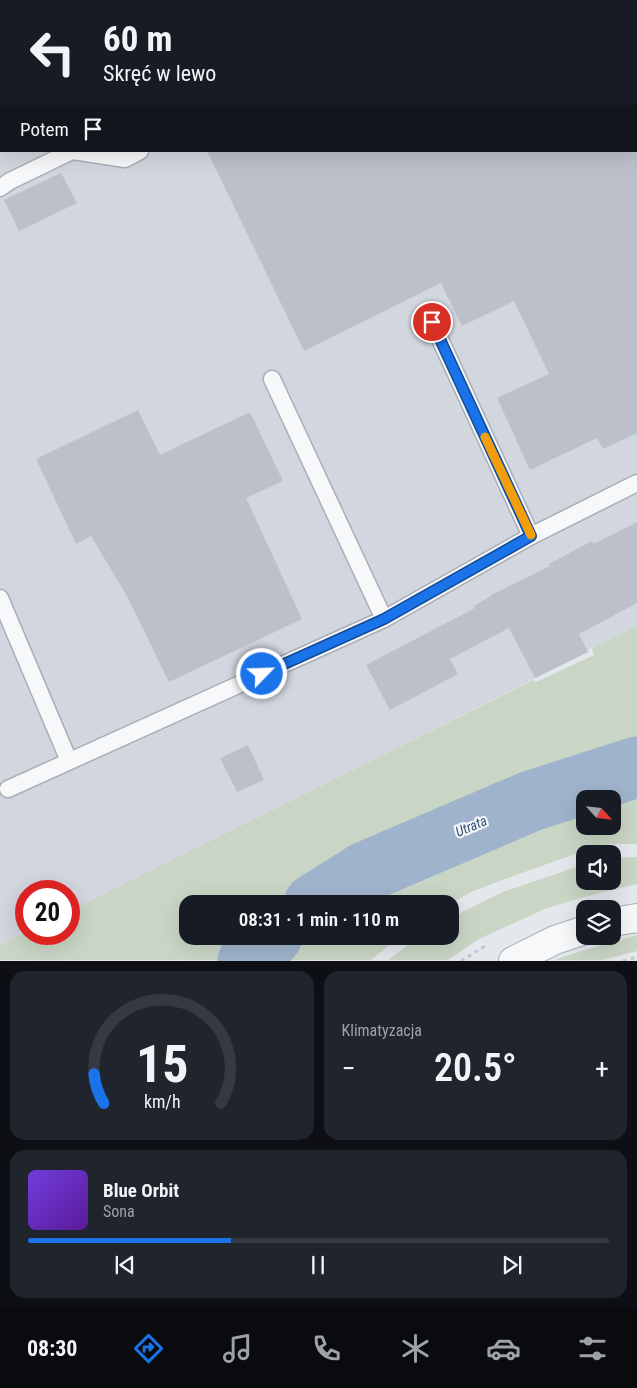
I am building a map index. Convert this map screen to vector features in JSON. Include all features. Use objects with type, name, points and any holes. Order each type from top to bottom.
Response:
[{"type":"street","points":[[621,921],[637,918]]},
{"type":"street","points":[[513,960],[555,940],[576,933]]},
{"type":"lane","points":[[0,188],[10,181],[71,152]]},
{"type":"lane","points":[[80,152],[125,159],[138,152]]},
{"type":"lane","points":[[432,322],[531,536]]},
{"type":"lane","points":[[272,379],[384,619]]},
{"type":"lane","points":[[8,789],[384,619],[531,536],[637,482]]},
{"type":"lane","points":[[0,598],[69,761]]},
{"type":"path","points":[[623,960],[637,957]]},
{"type":"shaded area","points":[[0,152],[637,152],[637,626],[589,649],[588,652],[80,906],[80,880],[15,880],[15,938],[0,945]]},
{"type":"green space","points":[[637,626],[637,753],[495,799],[377,850],[333,876],[306,895],[179,895],[179,945],[244,945],[226,960],[0,960],[0,945],[15,938],[15,945],[80,945],[80,906],[533,680],[536,682],[594,655],[592,648]]},
{"type":"green space","points":[[637,779],[637,844],[576,845],[576,854],[471,892],[459,899],[459,895],[352,895],[385,877],[461,842],[576,798],[576,835],[621,835],[621,790],[602,790]]},
{"type":"green space","points":[[637,857],[637,884],[621,888],[621,858]]},
{"type":"green space","points":[[576,867],[576,890],[611,890],[547,908],[479,939],[448,960],[388,960],[408,945],[459,945],[459,914],[503,892]]},
{"type":"green space","points":[[637,935],[637,951],[603,960],[555,960],[603,945],[621,945],[621,940]]},
{"type":"green space","points":[[283,945],[389,945],[371,960],[267,960]]},
{"type":"building","points":[[207,152],[637,152],[637,433],[603,449],[597,438],[530,470],[497,398],[549,374],[514,301],[462,326],[441,283],[304,351]]},
{"type":"building","points":[[61,173],[77,203],[19,231],[4,200]]},
{"type":"building","points":[[138,410],[160,455],[250,412],[283,481],[246,498],[302,619],[169,682],[127,596],[91,536],[76,544],[36,459]]},
{"type":"building","points":[[637,522],[637,603],[579,634],[588,652],[535,678],[509,628],[450,659],[458,674],[390,710],[366,665],[475,608],[474,606],[491,595],[550,566],[549,564],[592,541],[593,544]]},
{"type":"building","points":[[248,745],[264,780],[237,792],[220,758]]},
{"type":"waterway","name":"Utrata","points":[[328,895],[365,872],[531,801],[637,767]]},
{"type":"waterway","name":"Utrata","points":[[248,961],[263,945]]},
{"type":"slow traffic","points":[[485,437],[531,535]]},
{"type":"route","points":[[262,674],[384,619],[531,536],[432,322]]}]
